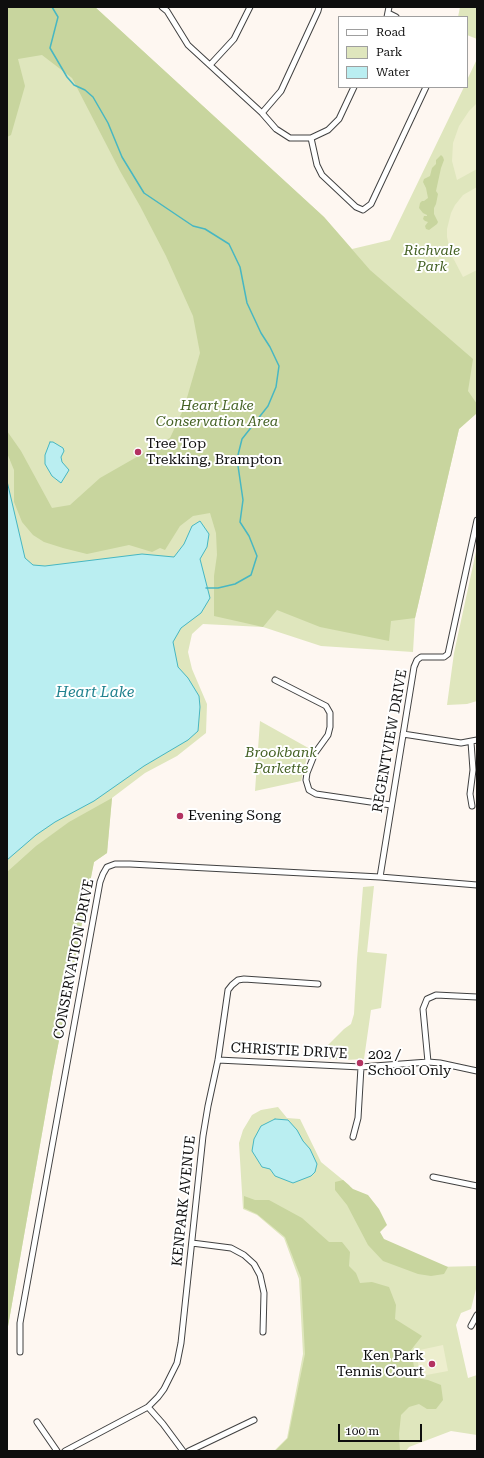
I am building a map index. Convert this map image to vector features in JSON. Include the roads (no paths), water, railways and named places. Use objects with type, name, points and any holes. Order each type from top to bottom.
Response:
[{"type":"street","points":[[162,7],[179,30],[184,40],[262,113],[276,129],[286,136],[295,139],[312,138],[324,133],[333,126],[342,114],[354,88]]},
{"type":"street","points":[[210,65],[234,39],[250,7]]},
{"type":"street","points":[[262,113],[281,91],[319,7]]},
{"type":"street","points":[[388,15],[389,7]]},
{"type":"street","points":[[312,138],[317,165],[322,175],[356,207],[363,210],[368,208],[426,88]]},
{"type":"street","name":"REGENTVIEW DRIVE","points":[[380,877],[414,667],[417,660],[421,657],[426,656],[444,658],[448,654],[477,520]]},
{"type":"street","points":[[275,680],[326,706],[330,714],[330,727],[328,735],[314,753],[307,773],[306,780],[308,790],[316,794],[391,805]]},
{"type":"street","points":[[403,734],[461,743],[477,740]]},
{"type":"street","points":[[471,742],[473,770],[470,794],[472,806]]},
{"type":"street","name":"CONSERVATION DRIVE","points":[[20,1352],[20,1323],[100,882],[107,867],[115,864],[130,864],[380,877],[477,885]]},
{"type":"street","name":"KENPARK AVENUE","points":[[65,1451],[148,1407],[164,1389],[177,1363],[181,1343],[203,1136],[218,1060],[228,990],[238,980],[244,978],[318,984]]},
{"type":"street","points":[[428,1062],[423,1009],[427,999],[436,995],[477,997]]},
{"type":"street","name":"CHRISTIE DRIVE","points":[[218,1060],[361,1067],[428,1062],[477,1071]]},
{"type":"street","points":[[353,1137],[358,1118],[361,1067]]},
{"type":"street","points":[[433,1177],[477,1186]]},
{"type":"street","points":[[192,1243],[231,1248],[244,1255],[254,1264],[260,1275],[264,1293],[263,1332]]},
{"type":"street","points":[[471,1326],[477,1315]]},
{"type":"street","points":[[148,1407],[183,1451]]},
{"type":"street","points":[[189,1451],[254,1420]]},
{"type":"street","points":[[37,1422],[57,1451]]},
{"type":"water","points":[[50,442],[53,442],[63,448],[64,451],[61,457],[62,462],[69,470],[61,483],[52,476],[45,464],[45,455]]},
{"type":"water","name":"Heart Lake","points":[[7,481],[25,558],[33,565],[45,566],[142,554],[174,557],[184,544],[192,526],[200,521],[209,534],[207,547],[200,559],[210,598],[201,613],[181,628],[173,642],[178,667],[188,678],[199,696],[200,707],[198,731],[188,740],[144,766],[94,801],[55,822],[36,835],[7,860]]},
{"type":"water","points":[[275,1119],[288,1120],[310,1149],[317,1164],[315,1172],[311,1176],[293,1183],[275,1176],[270,1169],[262,1167],[252,1151],[254,1139],[261,1126]]},
{"type":"waterway","points":[[52,7],[58,17],[50,48],[67,77],[74,85],[85,90],[93,97],[108,123],[122,157],[144,193],[193,226],[205,229],[229,244],[240,267],[247,303],[279,366],[276,387],[268,406],[242,439],[237,459],[243,500],[240,522],[249,536],[257,556],[251,575],[235,584],[218,588],[206,588]]},
{"type":"place","name":"Tree Top Trekking, Brampton","points":[[138,452]]},
{"type":"place","name":"Evening Song","points":[[180,816]]},
{"type":"place","name":"202 / School Only","points":[[360,1063]]},
{"type":"place","name":"Ken Park Tennis Court","points":[[432,1364]]},
{"type":"park label","name":"Richvale Park","points":[[432,260]]},
{"type":"park label","name":"Heart Lake Conservation Area","points":[[217,414]]},
{"type":"park label","name":"Brookbank Parkette","points":[[281,762]]}]
